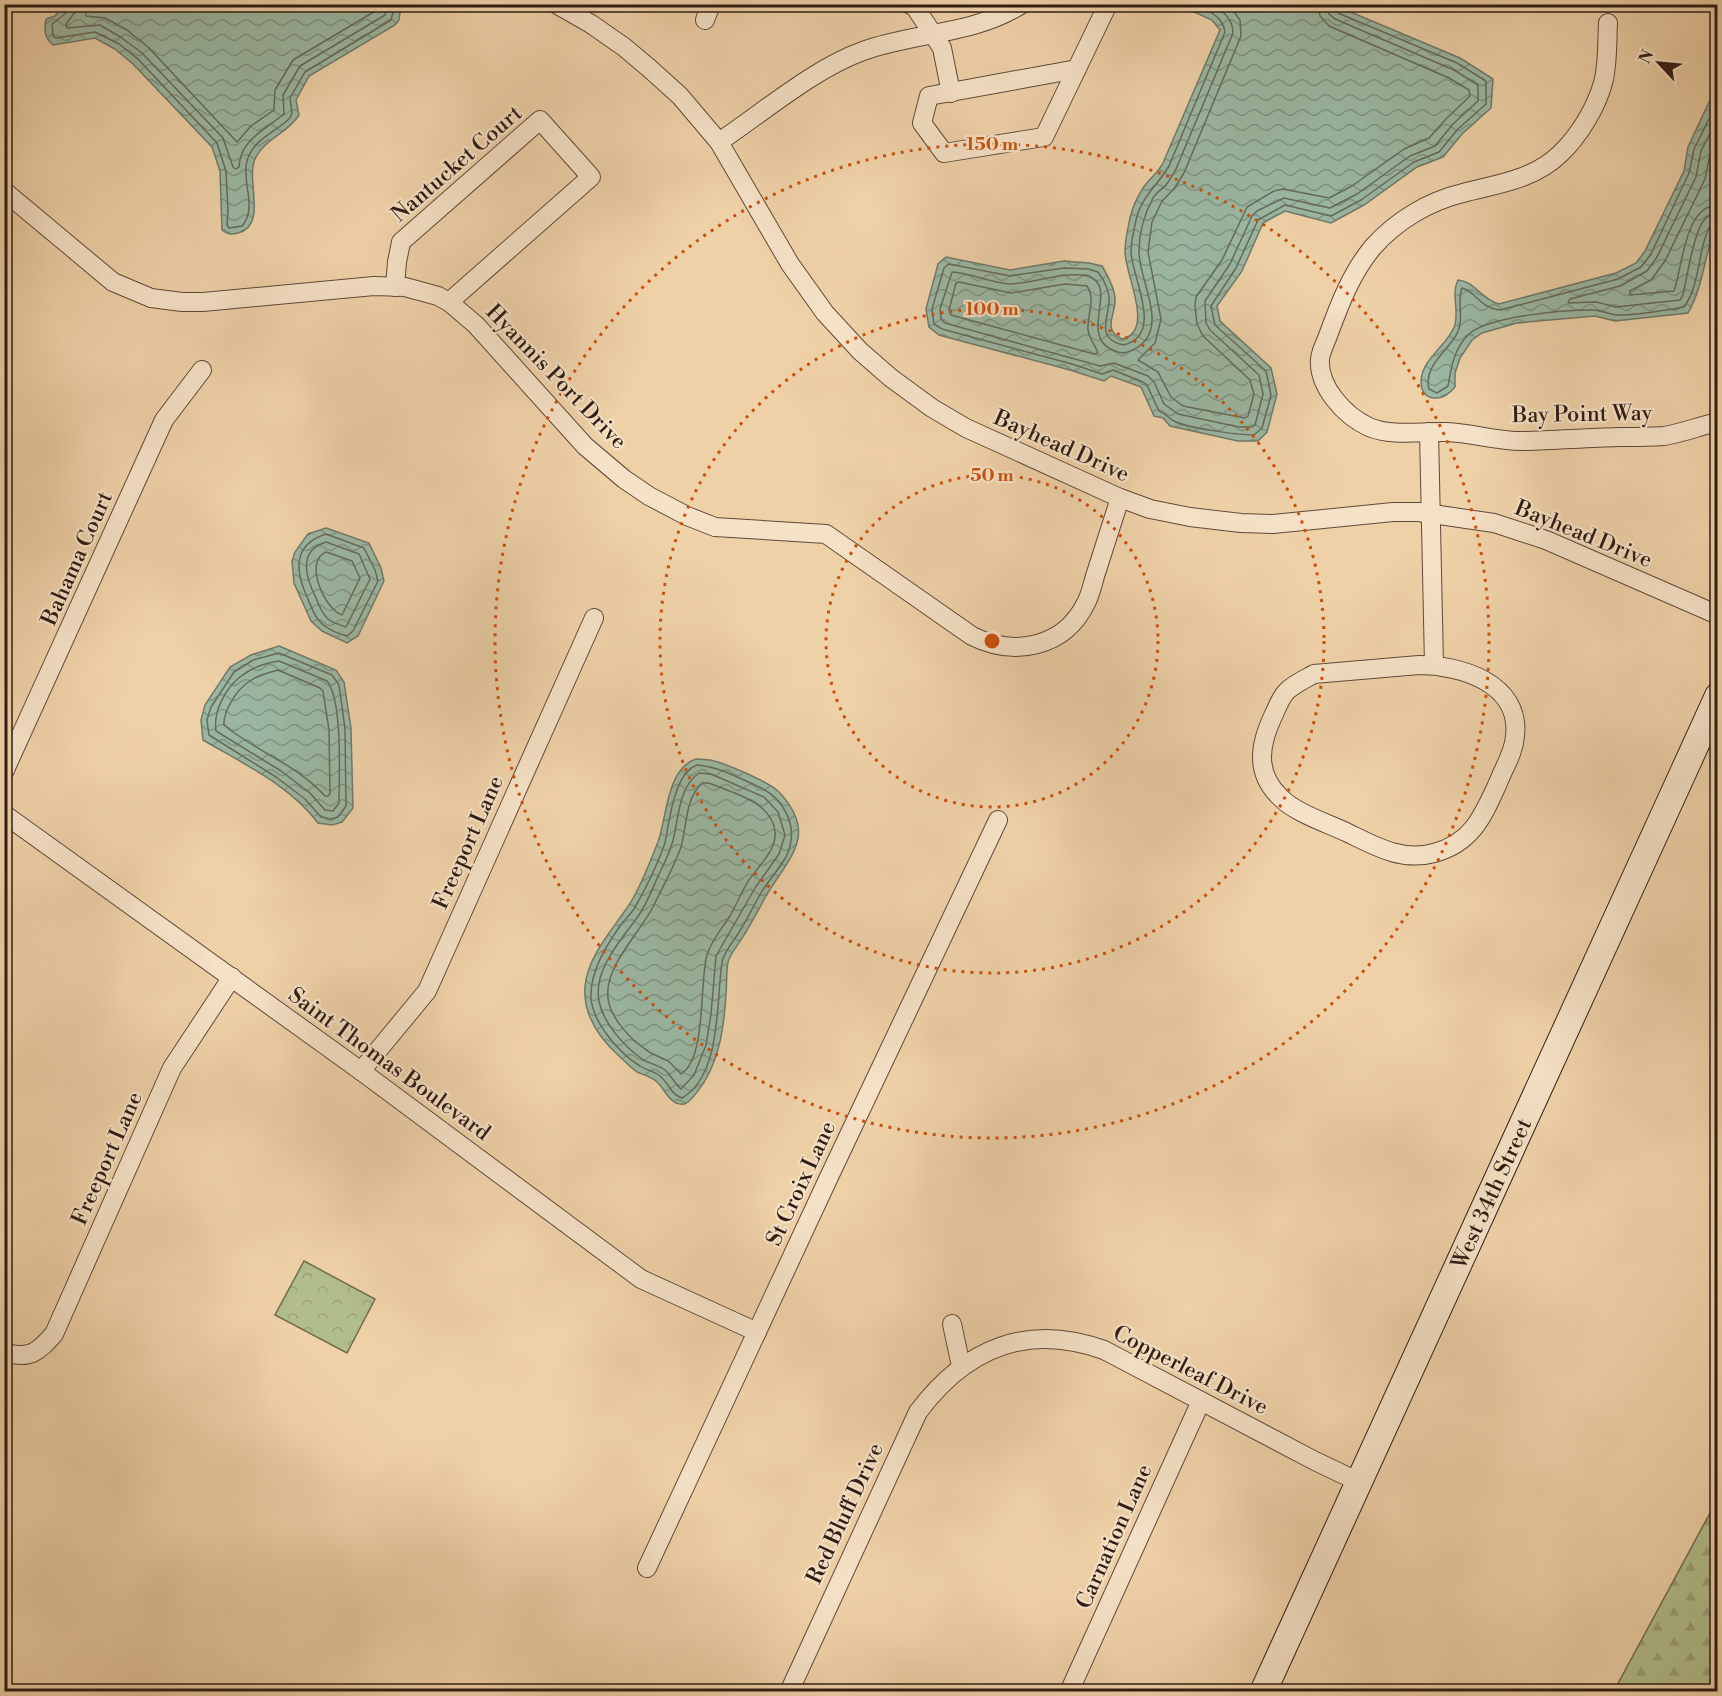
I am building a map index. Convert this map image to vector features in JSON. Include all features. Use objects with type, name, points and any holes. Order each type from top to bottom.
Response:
[{"type":"street","name":"Bayhead Drive","points":[[556,4],[591,24],[649,68],[687,104],[719,142],[790,264],[845,336],[875,365],[923,402],[966,428],[1120,498],[1170,514],[1241,523],[1273,524],[1393,512],[1430,513],[1494,523],[1535,536],[1718,615]]},
{"type":"street","points":[[909,4],[915,7],[942,48],[951,93]]},
{"type":"street","points":[[719,142],[835,64],[879,45],[974,25],[1004,15],[1022,4]]},
{"type":"street","points":[[1077,69],[929,96],[922,123],[944,153],[1044,137],[1077,69],[1108,4]]},
{"type":"street","name":"Bay Point Way","points":[[1608,23],[1603,82],[1586,122],[1560,154],[1525,176],[1506,184],[1461,193],[1431,204],[1413,214],[1373,248],[1354,273],[1322,350],[1320,361],[1324,382],[1330,393],[1348,413],[1372,428],[1389,431],[1476,435],[1525,441],[1665,436],[1718,422]]},
{"type":"street","name":"Nantucket Court","points":[[396,287],[401,242],[540,120],[591,177],[449,302]]},
{"type":"street","name":"Hyannis Port Drive","points":[[4,191],[104,276],[123,287],[151,298],[171,302],[203,302],[374,286],[423,290],[449,302],[476,325],[585,446],[624,479],[649,496],[687,516],[715,526],[826,534],[972,636],[992,645],[1011,648],[1032,646],[1060,634],[1074,620],[1086,603],[1120,498]]},
{"type":"street","name":"Bahama Court","points":[[4,772],[164,420],[202,370]]},
{"type":"street","points":[[1429,432],[1434,665]]},
{"type":"street","name":"Freeport Lane","points":[[361,1071],[427,991],[594,618]]},
{"type":"street","points":[[1434,665],[1464,671],[1496,688],[1508,703],[1516,730],[1510,758],[1482,818],[1468,834],[1451,847],[1431,854],[1420,856],[1399,854],[1378,848],[1295,808],[1280,798],[1269,784],[1263,766],[1261,747],[1267,729],[1287,691],[1314,674],[1434,665]]},
{"type":"street","name":"West 34th Street","points":[[1263,1692],[1357,1481],[1559,1047],[1718,696]]},
{"type":"street","name":"Saint Thomas Boulevard","points":[[4,814],[361,1071],[641,1279],[757,1332]]},
{"type":"street","name":"St Croix Lane","points":[[647,1568],[998,820]]},
{"type":"street","name":"Freeport Lane","points":[[4,1352],[16,1355],[36,1352],[54,1334],[172,1068],[232,977]]},
{"type":"street","points":[[952,1324],[961,1366]]},
{"type":"street","name":"Copperleaf Drive","points":[[961,1366],[979,1355],[1013,1343],[1044,1339],[1091,1345],[1115,1355],[1357,1481]]},
{"type":"street","name":"Red Bluff Drive","points":[[789,1692],[918,1412],[934,1390],[961,1366]]},
{"type":"street","name":"Carnation Lane","points":[[1069,1692],[1201,1401]]},
{"type":"green space","points":[[304,1261],[375,1299],[347,1353],[275,1315]]},
{"type":"green space","points":[[1717,1500],[1717,1691],[1614,1691]]},
{"type":"water","points":[[64,5],[401,5],[399,20],[395,25],[309,76],[296,100],[299,115],[265,145],[256,157],[252,176],[254,211],[252,221],[247,228],[231,234],[222,230],[220,171],[212,147],[133,64],[115,49],[95,38],[53,45],[45,33],[46,19],[55,16]]},
{"type":"water","points":[[1179,5],[1334,5],[1460,58],[1493,79],[1491,108],[1462,134],[1443,157],[1417,167],[1364,205],[1331,223],[1285,211],[1263,223],[1242,271],[1217,306],[1220,321],[1271,368],[1277,394],[1267,432],[1258,441],[1238,441],[1170,426],[1163,418],[1154,416],[1141,387],[1111,376],[1104,381],[939,335],[929,327],[926,309],[938,264],[946,257],[1010,270],[1064,261],[1102,266],[1114,293],[1111,327],[1122,339],[1132,334],[1137,325],[1138,313],[1125,251],[1131,214],[1143,188],[1163,163],[1220,30],[1212,20]]},
{"type":"water","points":[[1717,85],[1717,222],[1698,291],[1688,313],[1615,321],[1595,316],[1517,323],[1482,333],[1472,340],[1460,358],[1455,373],[1455,387],[1441,398],[1425,394],[1421,379],[1423,371],[1455,325],[1455,291],[1458,280],[1469,283],[1492,302],[1499,304],[1616,273],[1636,263],[1645,251],[1684,171],[1688,147]]},
{"type":"water","points":[[326,528],[369,543],[381,568],[384,581],[358,636],[347,643],[322,631],[311,621],[294,583],[292,561],[295,552],[308,534]]},
{"type":"water","points":[[279,646],[336,670],[344,682],[351,728],[353,808],[342,822],[332,825],[318,823],[294,797],[280,786],[203,740],[201,720],[205,705],[230,667],[251,655]]},
{"type":"water","points":[[696,759],[712,760],[729,766],[774,788],[791,807],[799,834],[791,857],[729,958],[722,1033],[711,1070],[691,1099],[684,1104],[679,1104],[671,1100],[655,1080],[633,1069],[606,1042],[590,1017],[585,987],[595,955],[631,902],[644,876],[658,842],[673,783],[686,764]]}]
